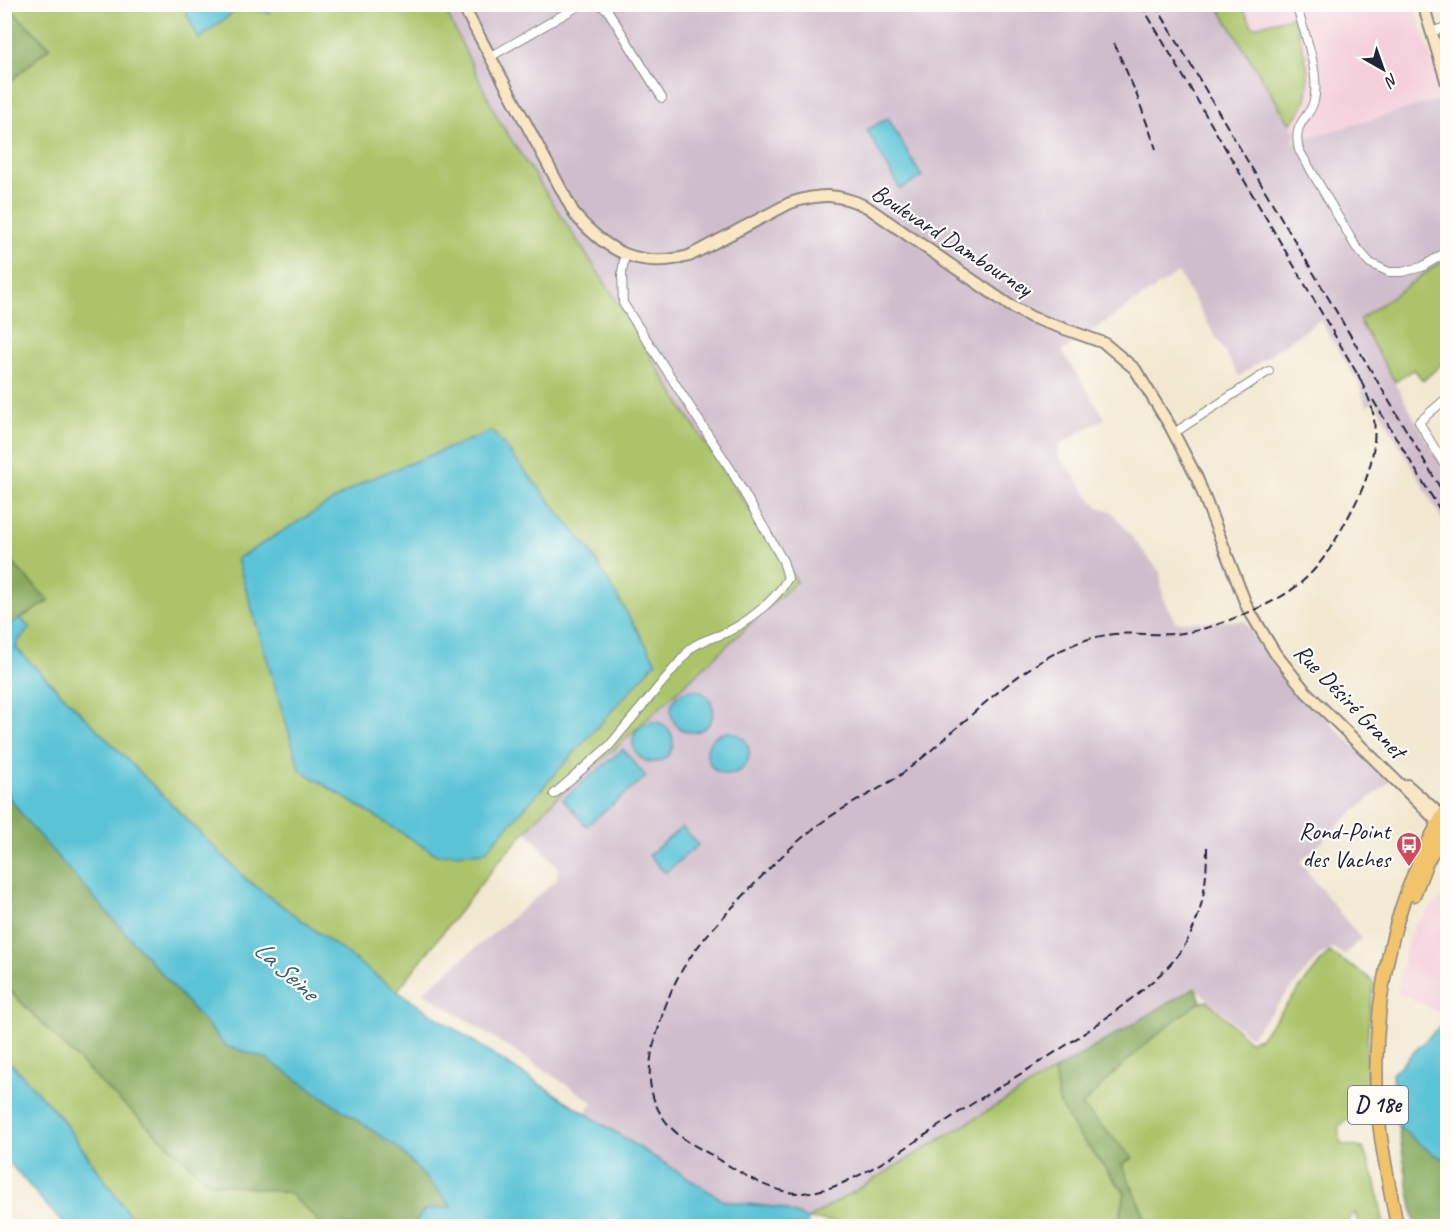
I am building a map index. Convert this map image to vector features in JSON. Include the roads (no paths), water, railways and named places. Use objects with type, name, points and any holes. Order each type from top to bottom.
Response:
[{"type":"main road","name":"D 18e","points":[[1397,1227],[1383,1156],[1377,1096],[1377,1040],[1385,974],[1397,921],[1412,878],[1445,821]]},
{"type":"main road","name":"D 18e","points":[[1406,1227],[1386,1116],[1383,1065],[1386,1010],[1401,934],[1416,888],[1445,821]]},
{"type":"street","name":"Boulevard Dambourney","points":[[462,4],[575,215],[594,236],[609,246],[625,254],[661,260],[676,259],[689,256],[790,203],[822,195],[851,199],[867,207],[1009,305],[1031,317],[1088,336],[1117,352],[1141,376],[1174,434],[1201,489]]},
{"type":"street","points":[[490,57],[582,4]]},
{"type":"street","points":[[597,4],[607,9],[662,98]]},
{"type":"street","points":[[1296,4],[1315,74],[1316,88],[1312,107],[1296,133],[1299,150],[1363,256],[1377,268],[1389,272],[1416,270],[1448,251]]},
{"type":"street","points":[[1423,4],[1448,87]]},
{"type":"street","points":[[1430,4],[1442,28],[1448,64]]},
{"type":"street","points":[[554,794],[609,746],[690,648],[703,640],[719,636],[735,628],[756,613],[783,588],[788,578],[783,561],[731,470],[623,303],[622,273],[625,254]]},
{"type":"street","points":[[1174,434],[1269,371]]},
{"type":"street","points":[[1446,465],[1419,422],[1448,397]]},
{"type":"street","name":"Rue Désiré Granet","points":[[1201,489],[1247,607],[1275,653],[1306,692],[1394,778],[1400,779],[1445,821]]},
{"type":"street","points":[[1448,959],[1446,960],[1448,967]]},
{"type":"water","points":[[182,5],[276,5],[269,13],[240,7],[199,39]]},
{"type":"water","points":[[888,118],[922,177],[900,189],[867,130]]},
{"type":"water","points":[[492,431],[589,549],[656,662],[485,852],[437,855],[300,770],[237,559],[365,481]]},
{"type":"water","name":"La Seine","points":[[20,618],[30,628],[19,640],[16,648],[246,879],[397,991],[724,1201],[780,1208],[808,1219],[807,1226],[413,1226],[424,1210],[453,1207],[397,1147],[265,1058],[226,1046],[33,829],[5,792],[5,628]]},
{"type":"water","points":[[692,690],[707,696],[713,711],[707,726],[692,732],[677,726],[671,711],[677,696]]},
{"type":"water","points":[[653,722],[667,728],[673,742],[667,756],[653,762],[639,756],[633,742],[639,728]]},
{"type":"water","points":[[728,732],[743,738],[749,753],[743,768],[728,774],[713,768],[707,753],[713,738]]},
{"type":"water","points":[[623,749],[646,777],[586,826],[563,799]]},
{"type":"water","points":[[682,827],[698,845],[665,873],[649,855]]},
{"type":"water","points":[[1445,1021],[1448,1023],[1447,1160],[1433,1154],[1398,1126],[1392,1074]]},
{"type":"water","points":[[5,1057],[61,1118],[137,1226],[65,1226],[5,1158]]},
{"type":"railway","points":[[1141,4],[1362,382]]},
{"type":"railway","points":[[1155,4],[1448,501]]},
{"type":"railway","points":[[1114,43],[1136,93],[1156,149]]},
{"type":"railway","points":[[1207,847],[1206,876],[1198,916],[1187,942],[1163,972],[1131,999],[1074,1040],[896,1154],[836,1186],[802,1193],[765,1185],[684,1139],[668,1125],[653,1098],[650,1075],[652,1053],[664,1010],[678,977],[693,953],[720,921],[773,865],[808,833],[840,810],[901,775],[987,701],[1046,658],[1079,642],[1102,636],[1179,633],[1216,625],[1264,606],[1297,586],[1310,574],[1342,529],[1367,476],[1373,454],[1374,418],[1370,401],[1358,374]]},
{"type":"railway","points":[[1373,400],[1448,523]]},
{"type":"place","name":"Rond-Point des Vaches","points":[[1409,868]]}]
